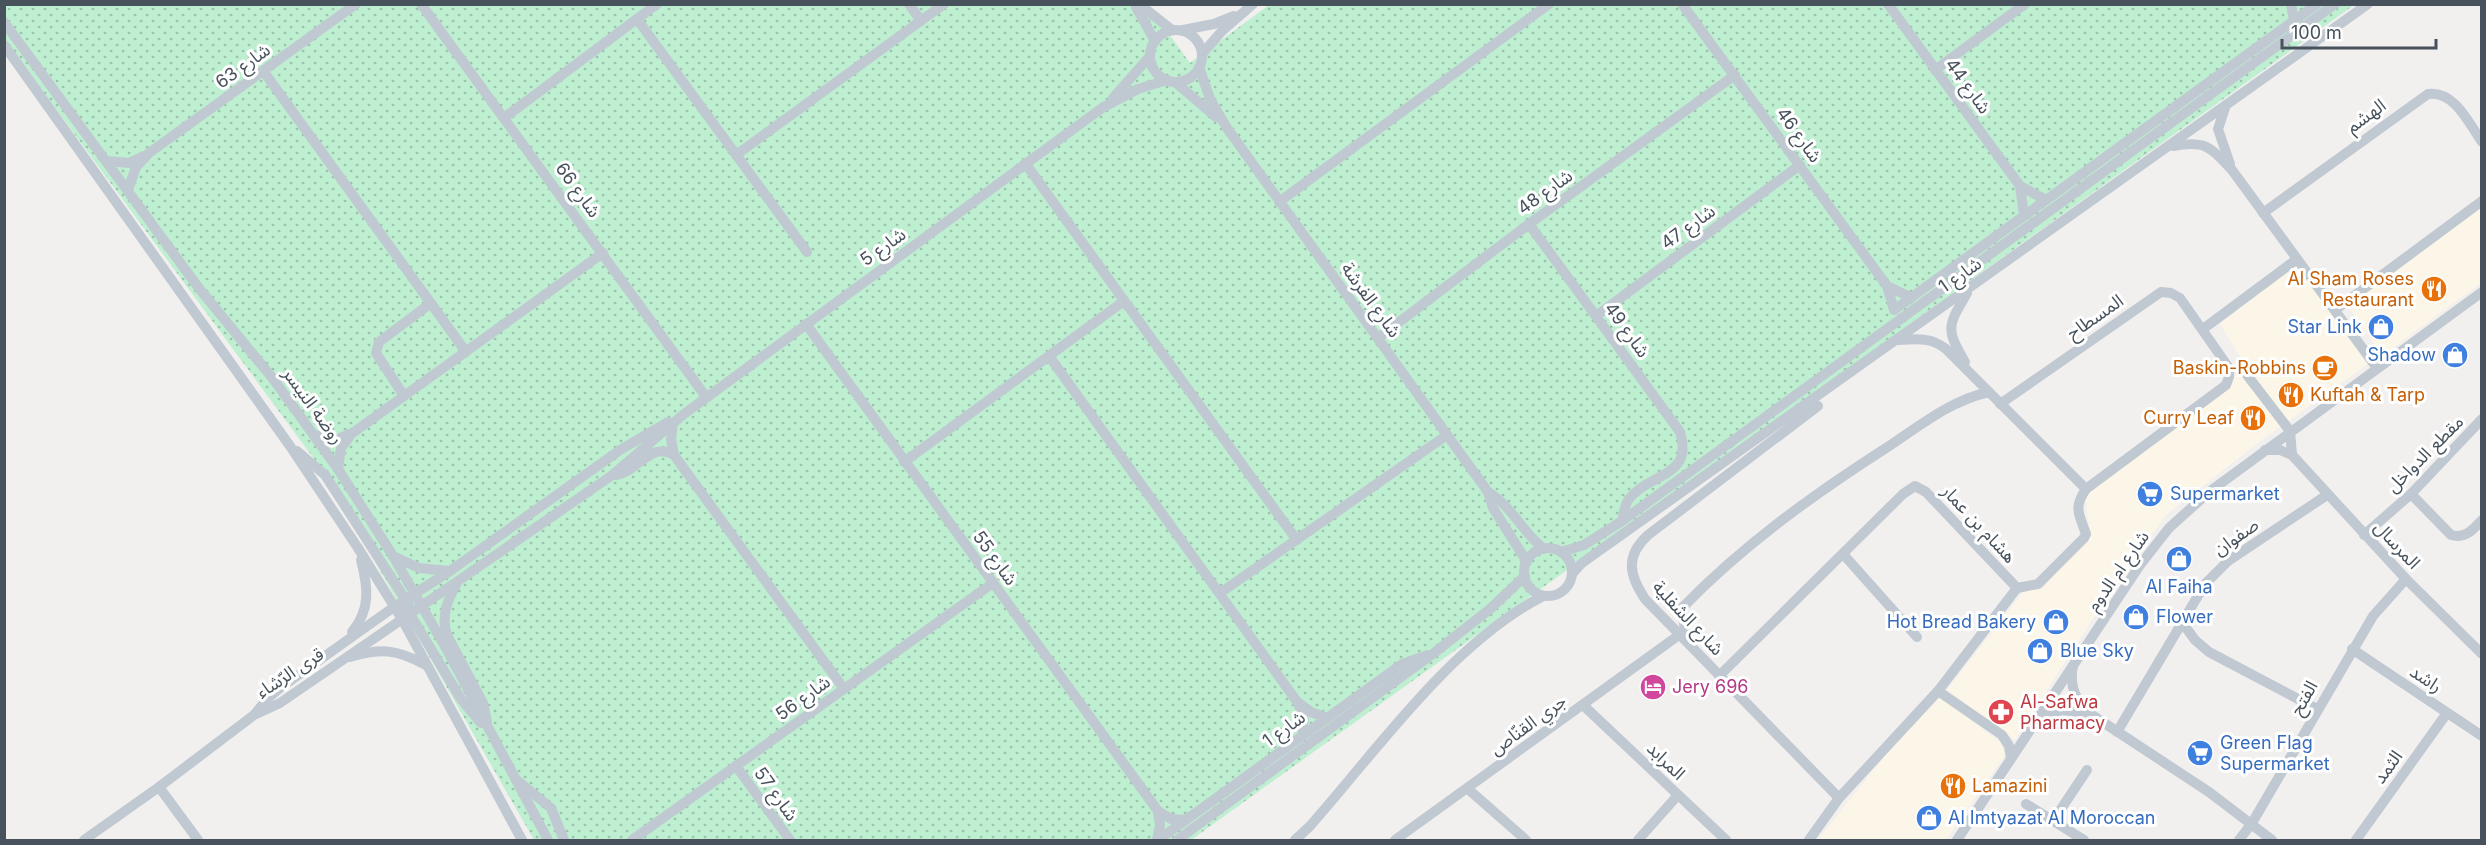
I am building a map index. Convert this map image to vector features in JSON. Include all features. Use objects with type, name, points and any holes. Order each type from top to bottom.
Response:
[{"type":"street","name":"شارع 63","points":[[107,161],[129,163],[149,153],[356,4]]},
{"type":"street","name":"شارع 66","points":[[421,4],[706,397]]},
{"type":"street","points":[[504,118],[657,4]]},
{"type":"street","points":[[909,4],[921,21]]},
{"type":"street","points":[[736,155],[944,4]]},
{"type":"street","points":[[1134,4],[1155,41]]},
{"type":"street","points":[[1139,4],[1177,30],[1196,39],[1202,54]]},
{"type":"street","points":[[1279,202],[1549,4]]},
{"type":"street","name":"شارع 46","points":[[1682,4],[1887,285],[1894,310]]},
{"type":"street","name":"شارع 44","points":[[1888,4],[2020,186],[2024,215]]},
{"type":"street","points":[[1935,70],[2025,4]]},
{"type":"street","points":[[2291,4],[2294,21]]},
{"type":"street","name":"شارع 1","points":[[1561,552],[1584,545],[1622,521],[2335,4]]},
{"type":"street","name":"شارع 1","points":[[1572,574],[1582,563],[1854,372],[2367,4]]},
{"type":"street","name":"شارع 1","points":[[1894,310],[2313,5]]},
{"type":"street","points":[[1249,8],[1202,54],[1199,67],[1190,78],[1171,81],[1155,71],[1150,56],[1155,41],[1160,35],[1215,24],[1249,8]]},
{"type":"street","points":[[637,19],[807,252]]},
{"type":"street","name":"روضة النيسر","points":[[4,22],[198,287],[274,380],[338,469],[393,556],[409,597],[422,606],[548,840]]},
{"type":"street","points":[[4,45],[290,446],[394,607],[406,617],[466,706],[487,728]]},
{"type":"street","name":"شارع 5","points":[[1102,108],[1150,56]]},
{"type":"street","name":"شارع الفرشة","points":[[1199,67],[1210,99],[1227,128],[1488,492],[1493,508],[1527,562]]},
{"type":"street","points":[[264,72],[466,352]]},
{"type":"street","name":"شارع 48","points":[[1378,338],[1529,224],[1735,75]]},
{"type":"street","name":"شارع الفرشة","points":[[1171,81],[1227,128]]},
{"type":"street","name":"شارع 5","points":[[684,414],[1102,108],[1138,89],[1171,81]]},
{"type":"street","name":"الهشم","points":[[2263,213],[2428,94],[2438,93],[2447,96],[2481,142]]},
{"type":"street","points":[[2226,106],[2218,129],[2232,170]]},
{"type":"street","points":[[2168,147],[2190,143],[2207,146],[2232,170],[2377,368]]},
{"type":"street","name":"شارع 63","points":[[128,190],[136,167],[149,153]]},
{"type":"street","points":[[1025,164],[1296,539]]},
{"type":"street","name":"شارع 47","points":[[1596,316],[1800,165]]},
{"type":"street","name":"شارع 44","points":[[2020,186],[2046,200]]},
{"type":"street","points":[[2335,310],[2481,201]]},
{"type":"street","name":"شارع 49","points":[[1529,224],[1677,426],[1682,439],[1681,460],[1673,469],[1643,487],[1628,500],[1622,521]]},
{"type":"street","points":[[315,435],[335,440],[354,432],[603,253]]},
{"type":"street","points":[[2202,329],[2297,259]]},
{"type":"street","name":"شارع 46","points":[[1887,285],[1910,297]]},
{"type":"street","points":[[1970,288],[1952,322],[1951,335],[1971,373]]},
{"type":"street","name":"شارع ام الدوم","points":[[1957,840],[2159,540],[2195,503],[2481,291]]},
{"type":"street","name":"المسطاح","points":[[2000,404],[2161,292],[2180,297],[2229,368],[2226,386],[2086,489]]},
{"type":"street","points":[[904,462],[1124,301]]},
{"type":"street","points":[[404,396],[376,353],[379,342],[431,303]]},
{"type":"street","name":"شارع 55","points":[[806,324],[1158,811]]},
{"type":"street","points":[[1895,341],[1924,339],[1934,341],[1946,349],[2086,489],[2078,504],[2078,511],[2086,534],[2084,538],[2038,584],[2017,588]]},
{"type":"street","points":[[1049,356],[1298,703],[1304,719],[1302,736]]},
{"type":"street","name":"شارع الشفلية","points":[[1839,798],[1645,599],[1634,580],[1631,565],[1639,543],[1840,389],[1854,372]]},
{"type":"street","points":[[2247,375],[2290,431],[2292,455],[2280,450],[2265,450]]},
{"type":"street","points":[[1682,637],[1682,608],[1710,579],[1757,538],[1845,475],[1948,407],[1967,397],[1989,392]]},
{"type":"street","points":[[611,476],[684,414]]},
{"type":"street","name":"قرى الرّشاء","points":[[254,715],[274,693],[394,607],[450,571],[620,450],[684,414]]},
{"type":"street","points":[[673,423],[671,439],[674,455],[844,689]]},
{"type":"street","name":"مقطع الدواخل","points":[[2364,535],[2411,494],[2480,427]]},
{"type":"street","points":[[338,469],[341,448],[354,432]]},
{"type":"street","points":[[1220,593],[1447,435]]},
{"type":"street","points":[[290,446],[325,475],[409,597]]},
{"type":"street","points":[[611,476],[625,473],[653,453],[664,451],[674,455]]},
{"type":"street","name":"المرسال","points":[[2292,455],[2364,535],[2481,654]]},
{"type":"street","name":"قرى الرّشاء","points":[[254,715],[272,708],[611,476]]},
{"type":"street","name":"هشام بن عمار","points":[[1719,676],[1903,494],[1915,486],[1926,492],[2017,588],[1938,691],[1839,798],[1809,840]]},
{"type":"street","name":"شارع الفرشة","points":[[1488,492],[1500,500],[1544,549]]},
{"type":"street","points":[[2411,494],[2451,535],[2468,534],[2481,520]]},
{"type":"street","name":"صفوان","points":[[2117,732],[2205,584],[2228,561],[2327,495]]},
{"type":"street","points":[[336,649],[358,624],[367,604],[367,583],[358,548]]},
{"type":"street","points":[[1295,840],[1310,826],[1393,727],[1432,685],[1510,615],[1543,596],[1554,596],[1563,591],[1569,584],[1572,574],[1567,558],[1561,552],[1544,549],[1531,556],[1527,562],[1525,576],[1531,589],[1543,596]]},
{"type":"street","points":[[1844,554],[1917,637]]},
{"type":"street","points":[[393,556],[419,568],[450,571]]},
{"type":"street","name":"شارع 1","points":[[1177,840],[1434,653],[1491,609],[1525,576]]},
{"type":"street","name":"الفتح","points":[[2239,840],[2252,824],[2373,615],[2406,579]]},
{"type":"street","name":"شارع 56","points":[[632,840],[993,582]]},
{"type":"street","points":[[456,584],[450,596],[444,623],[447,635],[483,703],[487,728]]},
{"type":"street","points":[[406,617],[426,665],[522,840]]},
{"type":"street","points":[[2181,621],[2195,640],[2209,652],[2317,709]]},
{"type":"street","name":"جري القنّاص","points":[[1395,840],[1682,637]]},
{"type":"street","name":"راشد","points":[[2352,649],[2481,736]]},
{"type":"street","points":[[341,660],[382,650],[408,655],[426,665]]},
{"type":"street","name":"شارع 1","points":[[1157,840],[1402,664],[1434,653]]},
{"type":"street","points":[[2073,665],[2073,691],[2079,703],[2090,713],[2210,792],[2272,840]]},
{"type":"street","points":[[1938,691],[2001,735],[2009,746],[2011,758]]},
{"type":"street","points":[[1298,703],[1311,712],[1327,718]]},
{"type":"street","name":"المرابد","points":[[1584,706],[1726,840]]},
{"type":"street","points":[[2037,718],[2061,710],[2090,713]]},
{"type":"street","name":"الثمد","points":[[2356,840],[2447,713]]},
{"type":"street","points":[[84,840],[254,715]]},
{"type":"street","name":"شارع 57","points":[[736,766],[790,840]]},
{"type":"street","points":[[2053,821],[2087,770]]},
{"type":"street","points":[[517,780],[551,808],[564,840]]},
{"type":"street","points":[[159,787],[198,840]]},
{"type":"street","points":[[1468,789],[1527,840]]},
{"type":"street","points":[[1638,840],[1678,795]]},
{"type":"street","points":[[2026,804],[2084,840]]},
{"type":"street","points":[[1158,811],[1171,819],[1186,820]]},
{"type":"street","points":[[1157,840],[1161,825],[1158,811]]},
{"type":"street","points":[[1304,840],[1310,826]]},
{"type":"shaded area","points":[[2481,200],[2481,283],[2382,356],[2345,301]]},
{"type":"shaded area","points":[[2301,261],[2371,362],[2260,441],[2166,515],[2109,594],[2015,740],[1947,690],[2025,590],[2043,588],[2090,533],[2085,498],[2093,485],[2246,367],[2220,324]]},
{"type":"shaded area","points":[[1940,697],[2001,743],[2005,755],[1946,840],[1818,840],[1887,753]]},
{"type":"green space","points":[[4,5],[1148,5],[1190,63],[1269,5],[2354,5],[1191,840],[534,840],[323,471],[5,40]]},
{"type":"place","name":"Al Sham Roses Restaurant","points":[[2434,289]]},
{"type":"place","name":"Star Link","points":[[2381,327]]},
{"type":"place","name":"Shadow","points":[[2455,355]]},
{"type":"place","name":"Baskin-Robbins","points":[[2325,368]]},
{"type":"place","name":"Kuftah & Tarp","points":[[2291,395]]},
{"type":"place","name":"Curry Leaf","points":[[2253,418]]},
{"type":"place","name":"Supermarket","points":[[2150,494]]},
{"type":"place","name":"Al Faiha","points":[[2179,559]]},
{"type":"place","name":"Flower","points":[[2136,617]]},
{"type":"place","name":"Hot Bread Bakery","points":[[2056,622]]},
{"type":"place","name":"Blue Sky","points":[[2040,651]]},
{"type":"place","name":"Jery 696","points":[[1653,687]]},
{"type":"place","name":"Al-Safwa Pharmacy","points":[[2001,712]]},
{"type":"place","name":"Green Flag Supermarket","points":[[2200,753]]},
{"type":"place","name":"Lamazini","points":[[1953,786]]},
{"type":"place","name":"Al Imtyazat Al Moroccan","points":[[1929,818]]}]
